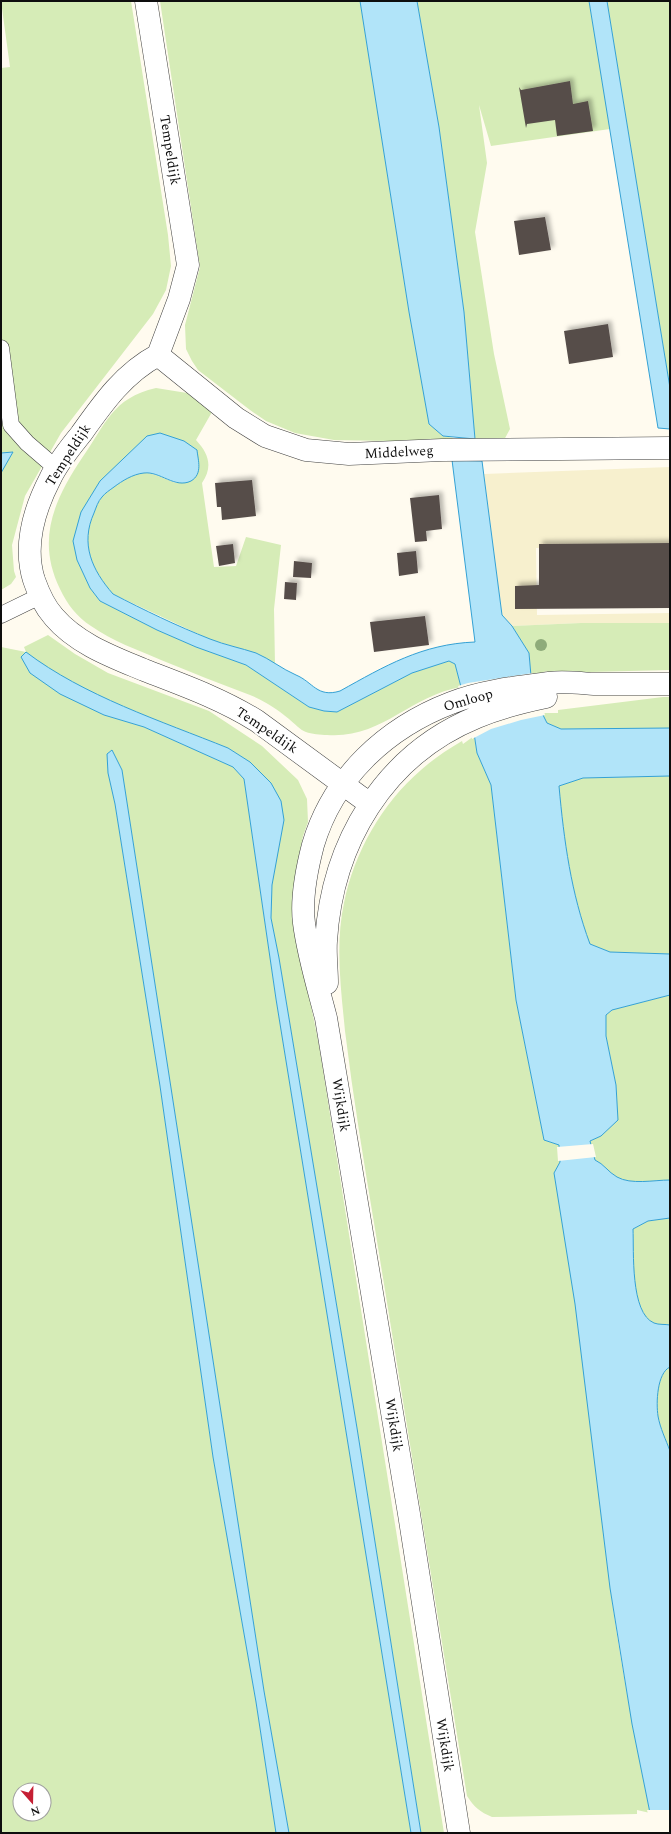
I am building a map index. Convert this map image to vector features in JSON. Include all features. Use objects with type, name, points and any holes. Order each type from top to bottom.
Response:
[{"type":"street","name":"Tempeldijk","points":[[146,1],[188,264],[179,299],[158,355],[141,364],[108,396],[56,468],[36,511],[31,534],[30,552],[32,571],[40,596],[54,617],[80,639],[99,651],[240,711],[257,721],[370,804]]},
{"type":"street","name":"Middelweg","points":[[158,355],[236,418],[265,436],[306,450],[349,454],[442,450],[670,448]]},
{"type":"street","name":"Omloop","points":[[342,784],[359,762],[383,740],[413,720],[452,702],[486,694],[620,684],[670,684]]},
{"type":"street","name":"Omloop","points":[[370,804],[398,771],[418,752],[456,728],[497,710],[552,689]]},
{"type":"street","name":"Wijkdijk","points":[[342,784],[319,824],[310,856],[305,891],[304,922],[326,1018],[409,1514],[459,1833]]},
{"type":"street","name":"Wijkdijk","points":[[326,1018],[326,942],[333,890],[340,862],[356,827],[370,804]]},
{"type":"lane","points":[[1,348],[11,425],[27,442],[56,468]]},
{"type":"lane","points":[[1,615],[40,596]]},
{"type":"shaded area","points":[[670,467],[670,545],[536,548],[537,615],[670,613],[670,623],[581,623],[512,626],[502,615],[484,474]]},
{"type":"green space","points":[[1,1],[131,1],[168,235],[171,266],[166,290],[153,314],[61,433],[25,496],[12,545],[14,571],[16,577],[11,584],[1,590],[1,473],[12,452],[1,453],[1,68],[10,67]]},
{"type":"green space","points":[[160,1],[360,1],[409,312],[429,424],[443,436],[454,438],[444,442],[334,440],[295,433],[266,421],[198,370],[186,349],[185,325],[200,267]]},
{"type":"green space","points":[[417,1],[589,1],[610,129],[491,146],[479,105],[487,163],[475,232],[494,354],[510,429],[504,440],[471,442],[471,438],[475,439],[464,312],[439,127]]},
{"type":"green space","points":[[607,1],[670,1],[670,388]]},
{"type":"green space","points":[[156,388],[187,393],[212,412],[196,440],[204,450],[208,461],[208,472],[202,483],[214,567],[236,566],[246,537],[281,545],[274,609],[275,665],[258,654],[209,639],[113,594],[99,576],[90,556],[88,535],[90,524],[98,503],[105,494],[124,480],[144,473],[160,476],[176,483],[197,450],[100,481],[77,560],[90,588],[100,601],[157,630],[196,647],[246,665],[309,707],[324,711],[337,712],[412,673],[449,661],[455,664],[461,687],[426,699],[380,724],[364,730],[346,734],[313,734],[302,730],[280,712],[261,700],[125,645],[99,631],[77,614],[69,605],[60,589],[53,571],[49,554],[49,537],[56,505],[72,474],[112,414],[129,398],[141,392]]},
{"type":"green space","points":[[581,623],[670,623],[670,670],[548,673],[547,671],[531,676],[529,653],[512,626]]},
{"type":"green space","points":[[48,635],[75,654],[108,673],[209,711],[262,746],[298,780],[307,799],[308,822],[303,836],[296,875],[305,976],[319,1045],[444,1833],[421,1833],[357,1428],[279,958],[271,918],[272,885],[278,845],[271,783],[250,762],[228,748],[98,695],[49,668],[26,653],[89,707],[104,715],[144,727],[233,767],[244,779],[276,999],[411,1833],[289,1833],[264,1691],[122,770],[112,750],[108,773],[115,804],[160,1086],[213,1457],[256,1702],[276,1833],[1,1833],[1,647],[26,652],[24,647]]},
{"type":"green space","points":[[670,697],[670,728],[561,729],[547,723],[542,713],[558,713],[558,710]]},
{"type":"green space","points":[[474,736],[477,753],[491,785],[516,1000],[544,1140],[559,1145],[560,1162],[554,1173],[572,1276],[579,1327],[610,1586],[633,1728],[650,1813],[637,1810],[637,1814],[492,1817],[478,1809],[467,1796],[355,1105],[345,1031],[339,951],[341,919],[349,884],[362,848],[382,813],[407,783],[435,758],[462,741],[463,744]]},
{"type":"green space","points":[[670,776],[670,954],[610,952],[590,944],[583,925],[569,866],[559,786],[582,778]]},
{"type":"green space","points":[[670,995],[670,1180],[643,1182],[629,1181],[617,1177],[595,1160],[590,1141],[601,1136],[618,1120],[616,1085],[606,1036],[606,1015],[612,1010]]},
{"type":"green space","points":[[670,1218],[670,1325],[654,1323],[646,1317],[641,1307],[637,1295],[635,1280],[633,1229],[648,1221]]},
{"type":"green space","points":[[670,1367],[670,1451],[659,1420],[657,1404],[658,1389],[662,1375]]},
{"type":"water","points":[[360,1],[417,1],[439,127],[464,312],[475,439],[443,436],[429,424],[409,312]]},
{"type":"water","points":[[589,1],[607,1],[670,388],[670,429],[658,428]]},
{"type":"water","points":[[160,433],[184,441],[197,450],[199,467],[197,475],[191,481],[179,483],[150,473],[136,475],[121,482],[106,493],[101,499],[97,505],[90,524],[88,546],[90,556],[99,576],[113,594],[161,618],[198,634],[221,643],[256,653],[302,678],[320,691],[332,693],[340,691],[404,658],[438,647],[475,642],[452,460],[482,461],[502,615],[512,626],[529,653],[531,676],[542,713],[547,723],[561,729],[670,728],[670,776],[583,778],[559,786],[569,866],[583,925],[590,944],[610,952],[670,954],[670,995],[612,1010],[606,1015],[606,1036],[616,1085],[618,1120],[601,1136],[590,1141],[595,1160],[617,1177],[629,1181],[643,1182],[670,1180],[670,1218],[648,1221],[633,1229],[635,1280],[637,1295],[641,1307],[646,1317],[654,1323],[670,1325],[670,1367],[662,1375],[658,1389],[657,1410],[670,1451],[670,1833],[650,1813],[632,1724],[610,1588],[575,1304],[554,1173],[560,1162],[559,1145],[544,1140],[516,1000],[491,785],[477,753],[470,707],[461,687],[455,664],[449,661],[412,673],[337,712],[324,711],[309,707],[246,665],[196,647],[157,630],[100,601],[90,588],[77,560],[73,541],[81,512],[100,481],[147,436]]},
{"type":"water","points":[[13,452],[1,473],[1,453]]},
{"type":"water","points":[[26,652],[49,668],[98,695],[228,748],[250,762],[271,783],[281,801],[284,820],[272,885],[271,918],[279,958],[357,1428],[421,1833],[411,1833],[276,999],[244,779],[233,767],[144,727],[104,715],[60,694],[30,673],[21,657]]},
{"type":"water","points":[[112,750],[122,770],[264,1691],[289,1833],[276,1833],[256,1702],[213,1457],[160,1086],[115,804],[108,773],[107,754]]},
{"type":"pier","points":[[533,673],[545,715],[491,729],[472,739],[468,708],[458,686],[468,683]]},
{"type":"pier","points":[[593,1144],[596,1157],[558,1161],[557,1147]]},
{"type":"pier","points":[[647,1810],[670,1810],[670,1833],[653,1833]]},
{"type":"building","points":[[570,81],[573,104],[588,101],[593,131],[557,136],[555,120],[527,124],[526,128],[519,87],[521,90]]},
{"type":"building","points":[[545,217],[551,250],[519,255],[514,221]]},
{"type":"building","points":[[608,324],[613,357],[569,364],[564,331]]},
{"type":"building","points":[[252,480],[256,516],[222,520],[221,507],[217,507],[215,483]]},
{"type":"building","points":[[439,495],[442,529],[426,531],[427,541],[415,542],[410,498]]},
{"type":"building","points":[[670,543],[670,608],[515,609],[515,586],[539,585],[539,544]]},
{"type":"building","points":[[233,544],[235,563],[219,566],[216,546]]},
{"type":"building","points":[[416,551],[418,573],[399,576],[397,553]]},
{"type":"building","points":[[294,561],[312,563],[311,578],[293,577]]},
{"type":"building","points":[[285,582],[297,583],[296,600],[284,599]]},
{"type":"building","points":[[425,616],[429,645],[374,652],[370,622]]}]
